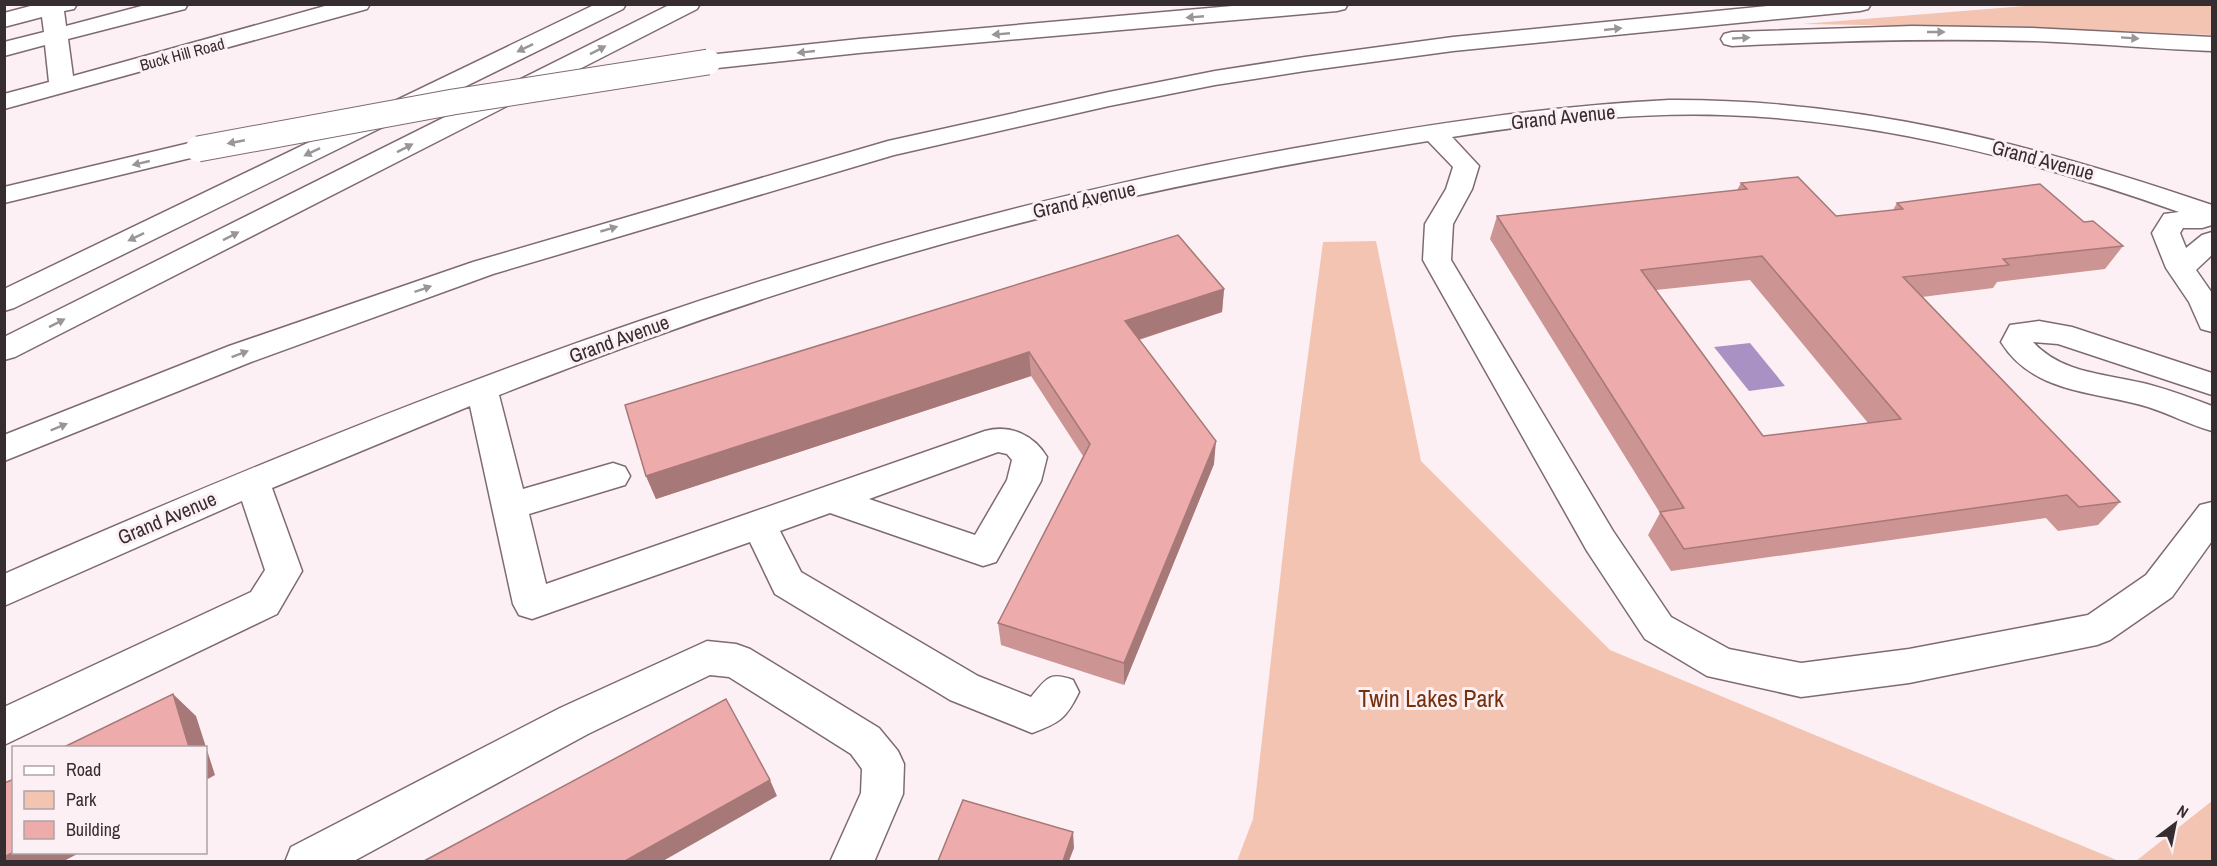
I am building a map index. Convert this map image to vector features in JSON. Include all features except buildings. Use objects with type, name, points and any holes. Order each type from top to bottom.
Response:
[{"type":"main road","points":[[4,50],[177,4]]},
{"type":"main road","name":"Buck Hill Road","points":[[4,102],[359,4]]},
{"type":"main road","points":[[4,301],[615,4]]},
{"type":"main road","points":[[4,350],[688,4]]},
{"type":"main road","points":[[1236,13],[1306,4]]},
{"type":"main road","points":[[4,195],[198,149],[364,116],[579,80],[708,62],[1337,4]]},
{"type":"main road","points":[[4,449],[240,354],[483,268],[888,149],[1109,99],[1215,78],[1305,64],[1453,44],[1860,4]]},
{"type":"main road","points":[[4,20],[57,6],[56,36],[62,87]]},
{"type":"main road","points":[[1305,64],[1818,33],[2025,33],[2212,44]]},
{"type":"main road","name":"Grand Avenue","points":[[4,591],[253,481],[482,390],[712,306],[855,260],[968,228],[1186,177],[1433,132],[1630,110],[1699,107],[1772,110],[1868,121],[1963,138],[2059,162],[2211,222]]},
{"type":"main road","points":[[1433,132],[1466,166],[1459,189],[1439,224],[1437,260],[1600,541],[1658,628],[1721,664],[1801,680],[1909,666],[2097,629],[2159,586],[2212,515]]},
{"type":"main road","points":[[2211,222],[2174,220],[2166,233],[2180,268],[2204,301],[2212,322]]},
{"type":"main road","points":[[2180,268],[2211,222]]},
{"type":"main road","points":[[2212,384],[2061,334],[2038,331],[2021,333],[2016,342],[2025,356],[2048,372],[2147,395],[2212,419]]},
{"type":"main road","points":[[482,390],[532,604],[829,499],[997,440],[1017,444],[1030,457],[1024,481],[983,552],[829,499]]},
{"type":"main road","points":[[510,506],[613,476]]},
{"type":"main road","points":[[4,728],[264,603],[284,571],[253,481]]},
{"type":"main road","points":[[759,524],[788,583],[964,688],[1032,715],[1046,709],[1059,692]]},
{"type":"main road","points":[[307,861],[574,721],[707,658],[736,661],[865,741],[883,764],[882,794],[852,861]]},
{"type":"green space","points":[[2037,5],[2212,5],[2212,35],[2043,28],[1802,24]]},
{"type":"green space","name":"Twin Lakes Park","points":[[1376,241],[1421,461],[1610,650],[2119,861],[1237,861],[1253,819],[1290,491],[1323,242]]},
{"type":"green space","points":[[2212,801],[2212,861],[2136,861]]},
{"type":"shaded area","points":[[1750,343],[1785,386],[1749,391],[1714,347]]}]
